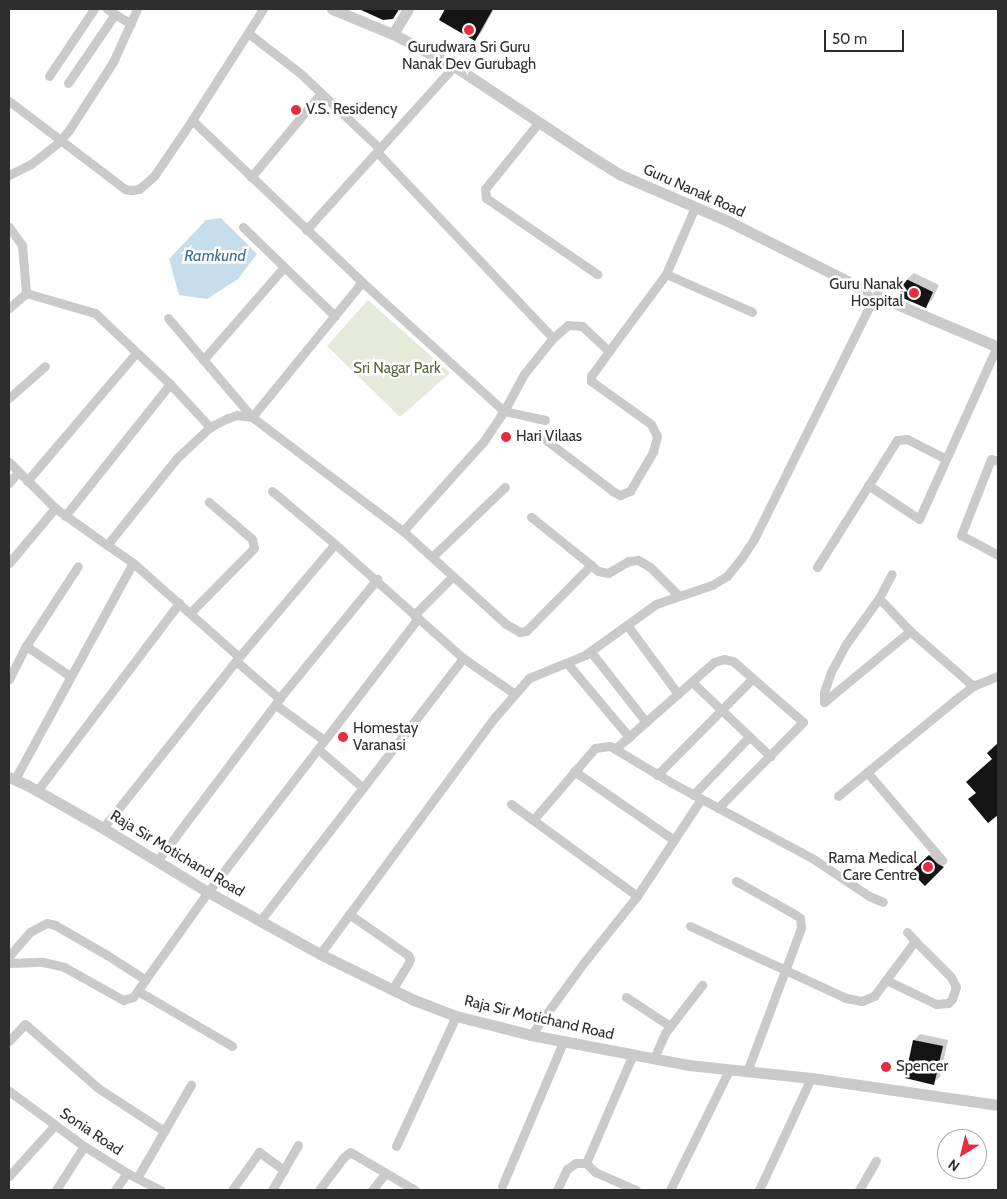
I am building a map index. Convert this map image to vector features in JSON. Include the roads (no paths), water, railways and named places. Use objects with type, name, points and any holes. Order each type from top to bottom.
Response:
[{"type":"street","points":[[49,76],[94,9]]},
{"type":"street","points":[[10,173],[31,164],[60,141],[99,86],[137,9]]},
{"type":"street","points":[[9,102],[125,189],[139,189],[154,176],[263,9]]},
{"type":"street","name":"Guru Nanak Road","points":[[332,9],[393,34],[454,66],[621,175],[773,243],[875,295],[998,346]]},
{"type":"street","points":[[393,34],[408,9]]},
{"type":"street","points":[[68,83],[111,11],[131,24]]},
{"type":"street","points":[[248,33],[286,60],[321,93],[378,150],[553,338]]},
{"type":"street","points":[[306,230],[454,66]]},
{"type":"street","points":[[251,177],[321,93]]},
{"type":"street","points":[[192,120],[306,230],[504,411],[545,420]]},
{"type":"street","points":[[539,122],[491,181],[484,194],[495,206],[597,274]]},
{"type":"street","points":[[546,440],[614,492],[620,495],[630,491],[653,452],[658,436],[651,424],[591,381],[591,376],[666,274],[695,207]]},
{"type":"street","points":[[9,227],[22,245],[26,293]]},
{"type":"street","points":[[243,227],[335,316]]},
{"type":"street","points":[[203,360],[284,267]]},
{"type":"street","points":[[666,274],[752,312]]},
{"type":"street","points":[[252,417],[362,282]]},
{"type":"street","points":[[9,308],[26,293]]},
{"type":"street","points":[[26,293],[95,313],[170,384],[210,427]]},
{"type":"street","points":[[320,954],[515,694],[529,678],[567,664],[591,652],[656,604],[712,585],[726,576],[741,559],[754,539],[875,295]]},
{"type":"street","points":[[168,318],[252,417],[403,531],[506,624],[520,632],[526,631],[591,565]]},
{"type":"street","points":[[403,531],[483,442],[504,411],[524,374],[553,338],[568,325],[582,326],[609,351]]},
{"type":"street","points":[[868,485],[918,519],[998,346]]},
{"type":"street","points":[[27,481],[136,352]]},
{"type":"street","points":[[9,398],[45,366]]},
{"type":"street","points":[[65,516],[170,384]]},
{"type":"street","points":[[107,544],[177,458],[210,427],[237,416],[252,417]]},
{"type":"street","points":[[817,568],[894,443],[901,439],[907,439],[946,459]]},
{"type":"street","points":[[998,461],[991,458],[961,535],[998,555]]},
{"type":"street","points":[[9,462],[55,508],[133,563],[179,603],[278,702],[324,740]]},
{"type":"street","points":[[9,483],[18,472]]},
{"type":"street","points":[[432,557],[505,487]]},
{"type":"street","points":[[272,491],[377,580],[463,658],[515,694]]},
{"type":"street","points":[[190,613],[254,548],[252,539],[209,502]]},
{"type":"street","points":[[9,563],[55,508]]},
{"type":"street","points":[[531,517],[598,571],[608,573],[629,561],[638,560],[650,567],[678,595]]},
{"type":"street","points":[[103,828],[237,659],[335,544]]},
{"type":"street","points":[[12,778],[133,563]]},
{"type":"street","points":[[9,679],[26,646],[78,566]]},
{"type":"street","points":[[892,574],[879,598],[846,644],[831,672],[824,692],[824,702],[910,631]]},
{"type":"street","points":[[9,963],[43,962],[64,967],[123,1000],[128,1000],[138,991],[208,892],[318,749],[416,616],[453,576]]},
{"type":"street","points":[[157,860],[278,702],[377,580]]},
{"type":"street","points":[[879,598],[910,631],[973,686]]},
{"type":"street","points":[[37,791],[179,603]]},
{"type":"street","points":[[627,625],[678,694]]},
{"type":"street","points":[[26,646],[70,676]]},
{"type":"street","points":[[591,652],[646,722]]},
{"type":"street","points":[[260,921],[463,658]]},
{"type":"street","points":[[615,749],[714,662],[724,659],[733,661],[803,722],[718,808]]},
{"type":"street","points":[[567,664],[629,737]]},
{"type":"street","points":[[838,796],[973,686],[998,676]]},
{"type":"street","points":[[657,775],[753,678]]},
{"type":"street","points":[[692,682],[770,756]]},
{"type":"street","points":[[532,1035],[586,961],[637,896],[674,840],[697,797],[749,737]]},
{"type":"street","points":[[533,820],[595,748],[602,746],[615,749],[657,775],[812,858],[869,896],[883,902]]},
{"type":"street","points":[[318,749],[362,787]]},
{"type":"street","points":[[574,771],[674,840]]},
{"type":"street","points":[[867,772],[942,860]]},
{"type":"street","name":"Raja Sir Motichand Road","points":[[12,778],[103,828],[208,892],[320,954],[392,990],[456,1016],[563,1042],[654,1058],[729,1070],[810,1078],[998,1105]]},
{"type":"street","points":[[510,804],[637,896]]},
{"type":"street","points":[[736,881],[800,918],[800,934],[747,1072]]},
{"type":"street","points":[[349,914],[408,956],[408,964],[392,990]]},
{"type":"street","points":[[9,956],[30,932],[47,923],[107,955],[146,980]]},
{"type":"street","points":[[690,926],[846,998],[862,1002],[874,996],[915,940]]},
{"type":"street","points":[[886,980],[936,1004],[948,1003],[952,999],[956,987],[951,977],[907,932]]},
{"type":"street","points":[[654,1058],[670,1026],[702,986]]},
{"type":"street","points":[[138,991],[232,1046]]},
{"type":"street","points":[[626,998],[670,1026]]},
{"type":"street","points":[[396,1146],[456,1016]]},
{"type":"street","points":[[9,1041],[25,1024],[98,1088],[164,1131]]},
{"type":"street","points":[[502,1186],[563,1042]]},
{"type":"street","points":[[586,1162],[633,1054]]},
{"type":"street","points":[[670,1190],[729,1070]]},
{"type":"street","points":[[759,1190],[810,1078]]},
{"type":"street","points":[[137,1178],[191,1085]]},
{"type":"street","name":"Sonia Road","points":[[9,1091],[84,1146],[127,1173],[161,1190]]},
{"type":"street","points":[[9,1176],[55,1124]]},
{"type":"street","points":[[272,1190],[298,1145]]},
{"type":"street","points":[[56,1190],[84,1146]]},
{"type":"street","points":[[232,1190],[259,1152],[284,1170]]},
{"type":"street","points":[[319,1190],[342,1158],[350,1152],[385,1174],[416,1190]]},
{"type":"street","points":[[860,1190],[876,1160]]},
{"type":"street","points":[[557,1190],[571,1165],[586,1162]]},
{"type":"street","points":[[586,1162],[595,1172],[636,1190]]},
{"type":"street","points":[[115,1190],[127,1173]]},
{"type":"street","points":[[372,1190],[385,1174]]},
{"type":"water","name":"Ramkund","points":[[221,218],[257,254],[238,279],[207,299],[179,295],[169,259],[206,220]]},
{"type":"place","name":"Gurudwara Sri Guru Nanak Dev Gurubagh","points":[[469,30]]},
{"type":"place","name":"V.S. Residency","points":[[296,110]]},
{"type":"place","name":"Guru Nanak Hospital","points":[[914,293]]},
{"type":"place","name":"Hari Vilaas","points":[[506,437]]},
{"type":"place","name":"Homestay Varanasi","points":[[343,737]]},
{"type":"place","name":"Rama Medical Care Centre","points":[[928,867]]},
{"type":"place","name":"Spencer","points":[[886,1067]]},
{"type":"park label","name":"Sri Nagar Park","points":[[397,369]]}]
